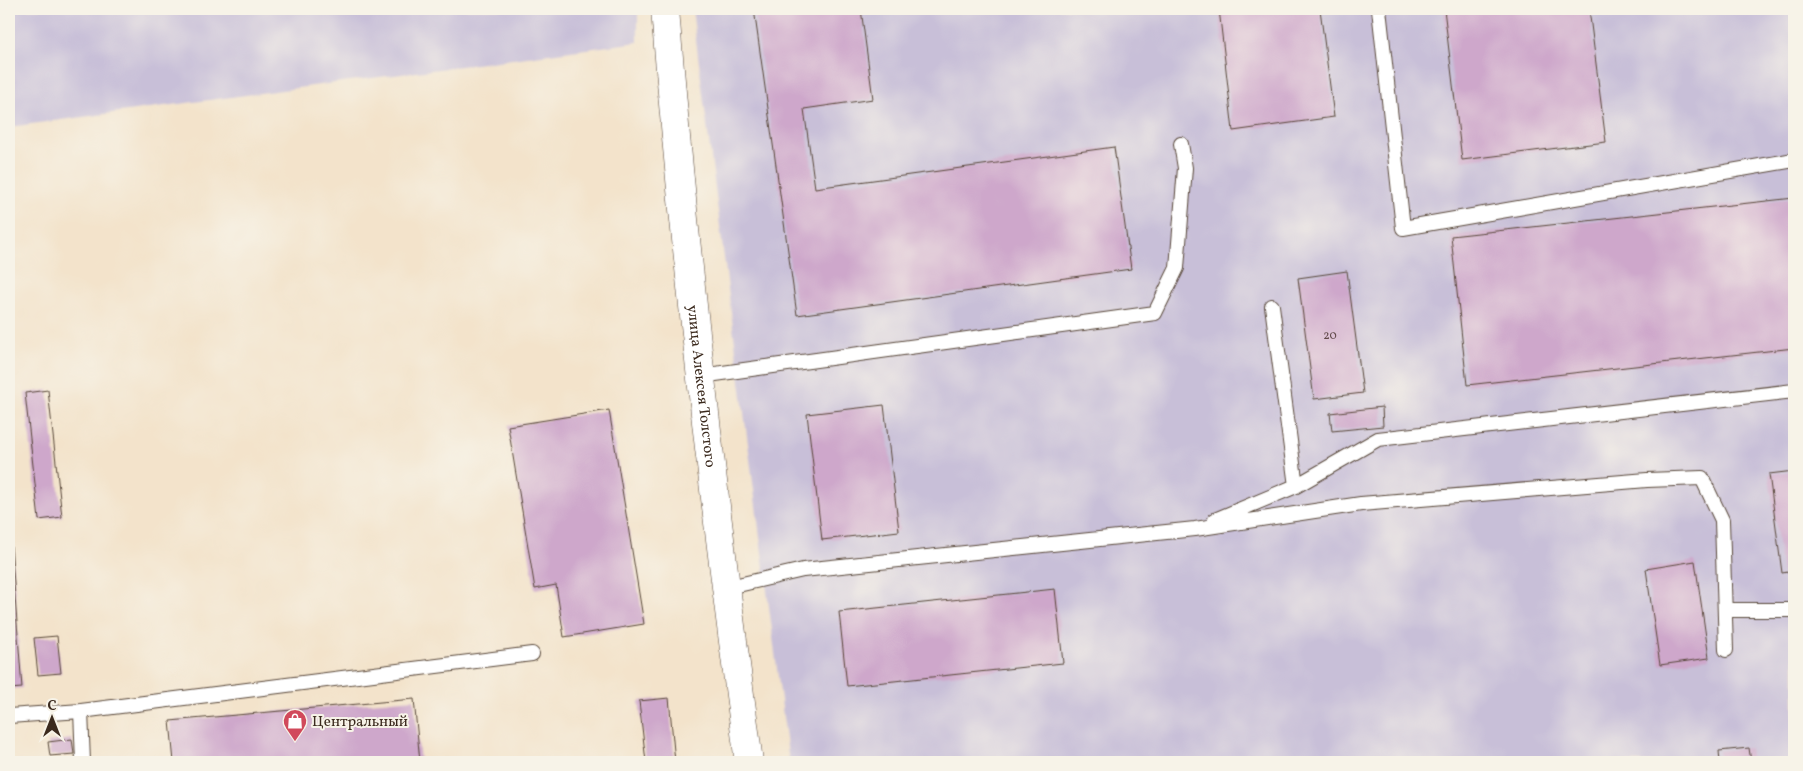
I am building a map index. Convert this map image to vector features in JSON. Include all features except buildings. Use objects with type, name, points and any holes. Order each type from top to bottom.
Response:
[{"type":"street","name":"улица Алексея Толстого","points":[[665,9],[674,123],[701,376],[725,588],[749,762]]},
{"type":"lane","points":[[1379,9],[1402,228],[1794,160]]},
{"type":"lane","points":[[701,376],[1154,313],[1177,268],[1186,168],[1181,144]]},
{"type":"lane","points":[[1272,306],[1296,486]]},
{"type":"lane","points":[[1195,529],[1296,486],[1378,439],[1794,391]]},
{"type":"lane","points":[[725,588],[803,570],[1195,529],[1361,504],[1647,480],[1702,478],[1722,520],[1726,650]]},
{"type":"lane","points":[[1725,610],[1794,610]]},
{"type":"lane","points":[[9,716],[80,711],[532,654]]},
{"type":"lane","points":[[80,711],[83,762]]},
{"type":"shaded area","points":[[9,9],[638,9],[638,42],[9,127]]},
{"type":"shaded area","points":[[692,9],[1794,9],[1794,762],[789,762]]},
{"type":"place","name":"Центральный","points":[[295,742]]}]
